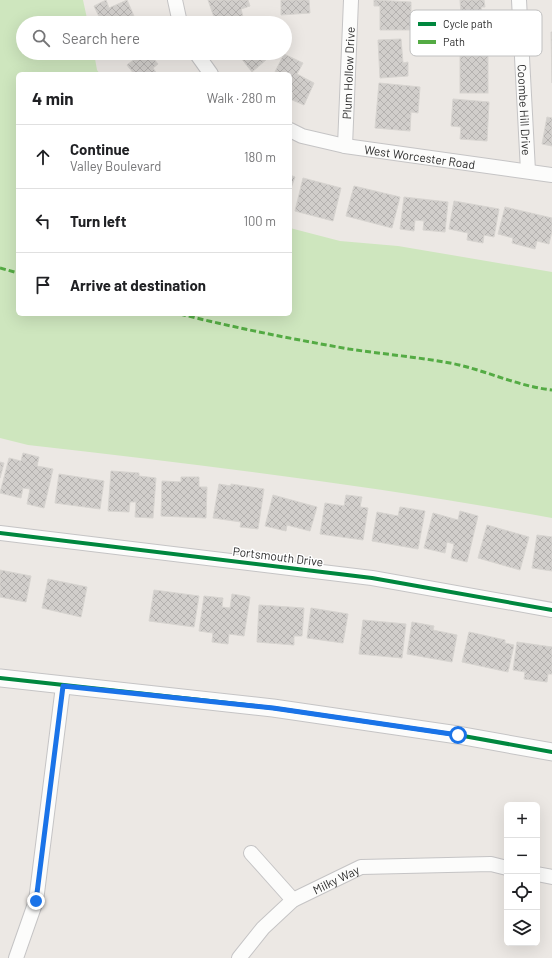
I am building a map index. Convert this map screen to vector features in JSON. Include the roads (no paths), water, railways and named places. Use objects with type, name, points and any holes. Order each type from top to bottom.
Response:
[{"type":"street","points":[[175,0],[178,16]]},
{"type":"street","name":"Plum Hollow Drive","points":[[345,146],[351,0]]},
{"type":"street","name":"Coombe Hill Drive","points":[[519,0],[520,10]]},
{"type":"street","name":"Coombe Hill Drive","points":[[522,56],[528,171]]},
{"type":"street","points":[[201,60],[210,72]]},
{"type":"street","name":"West Worcester Road","points":[[292,131],[302,136],[345,146],[552,175]]},
{"type":"street","name":"Portsmouth Drive","points":[[0,533],[372,578],[552,610]]},
{"type":"street","points":[[0,678],[273,708],[458,735],[552,752]]},
{"type":"street","points":[[16,958],[36,901],[63,686]]},
{"type":"street","points":[[251,853],[293,900]]},
{"type":"street","name":"Milky Way","points":[[239,958],[263,928],[293,900],[361,867],[491,864],[504,867]]},
{"type":"street","points":[[540,875],[552,877]]}]
